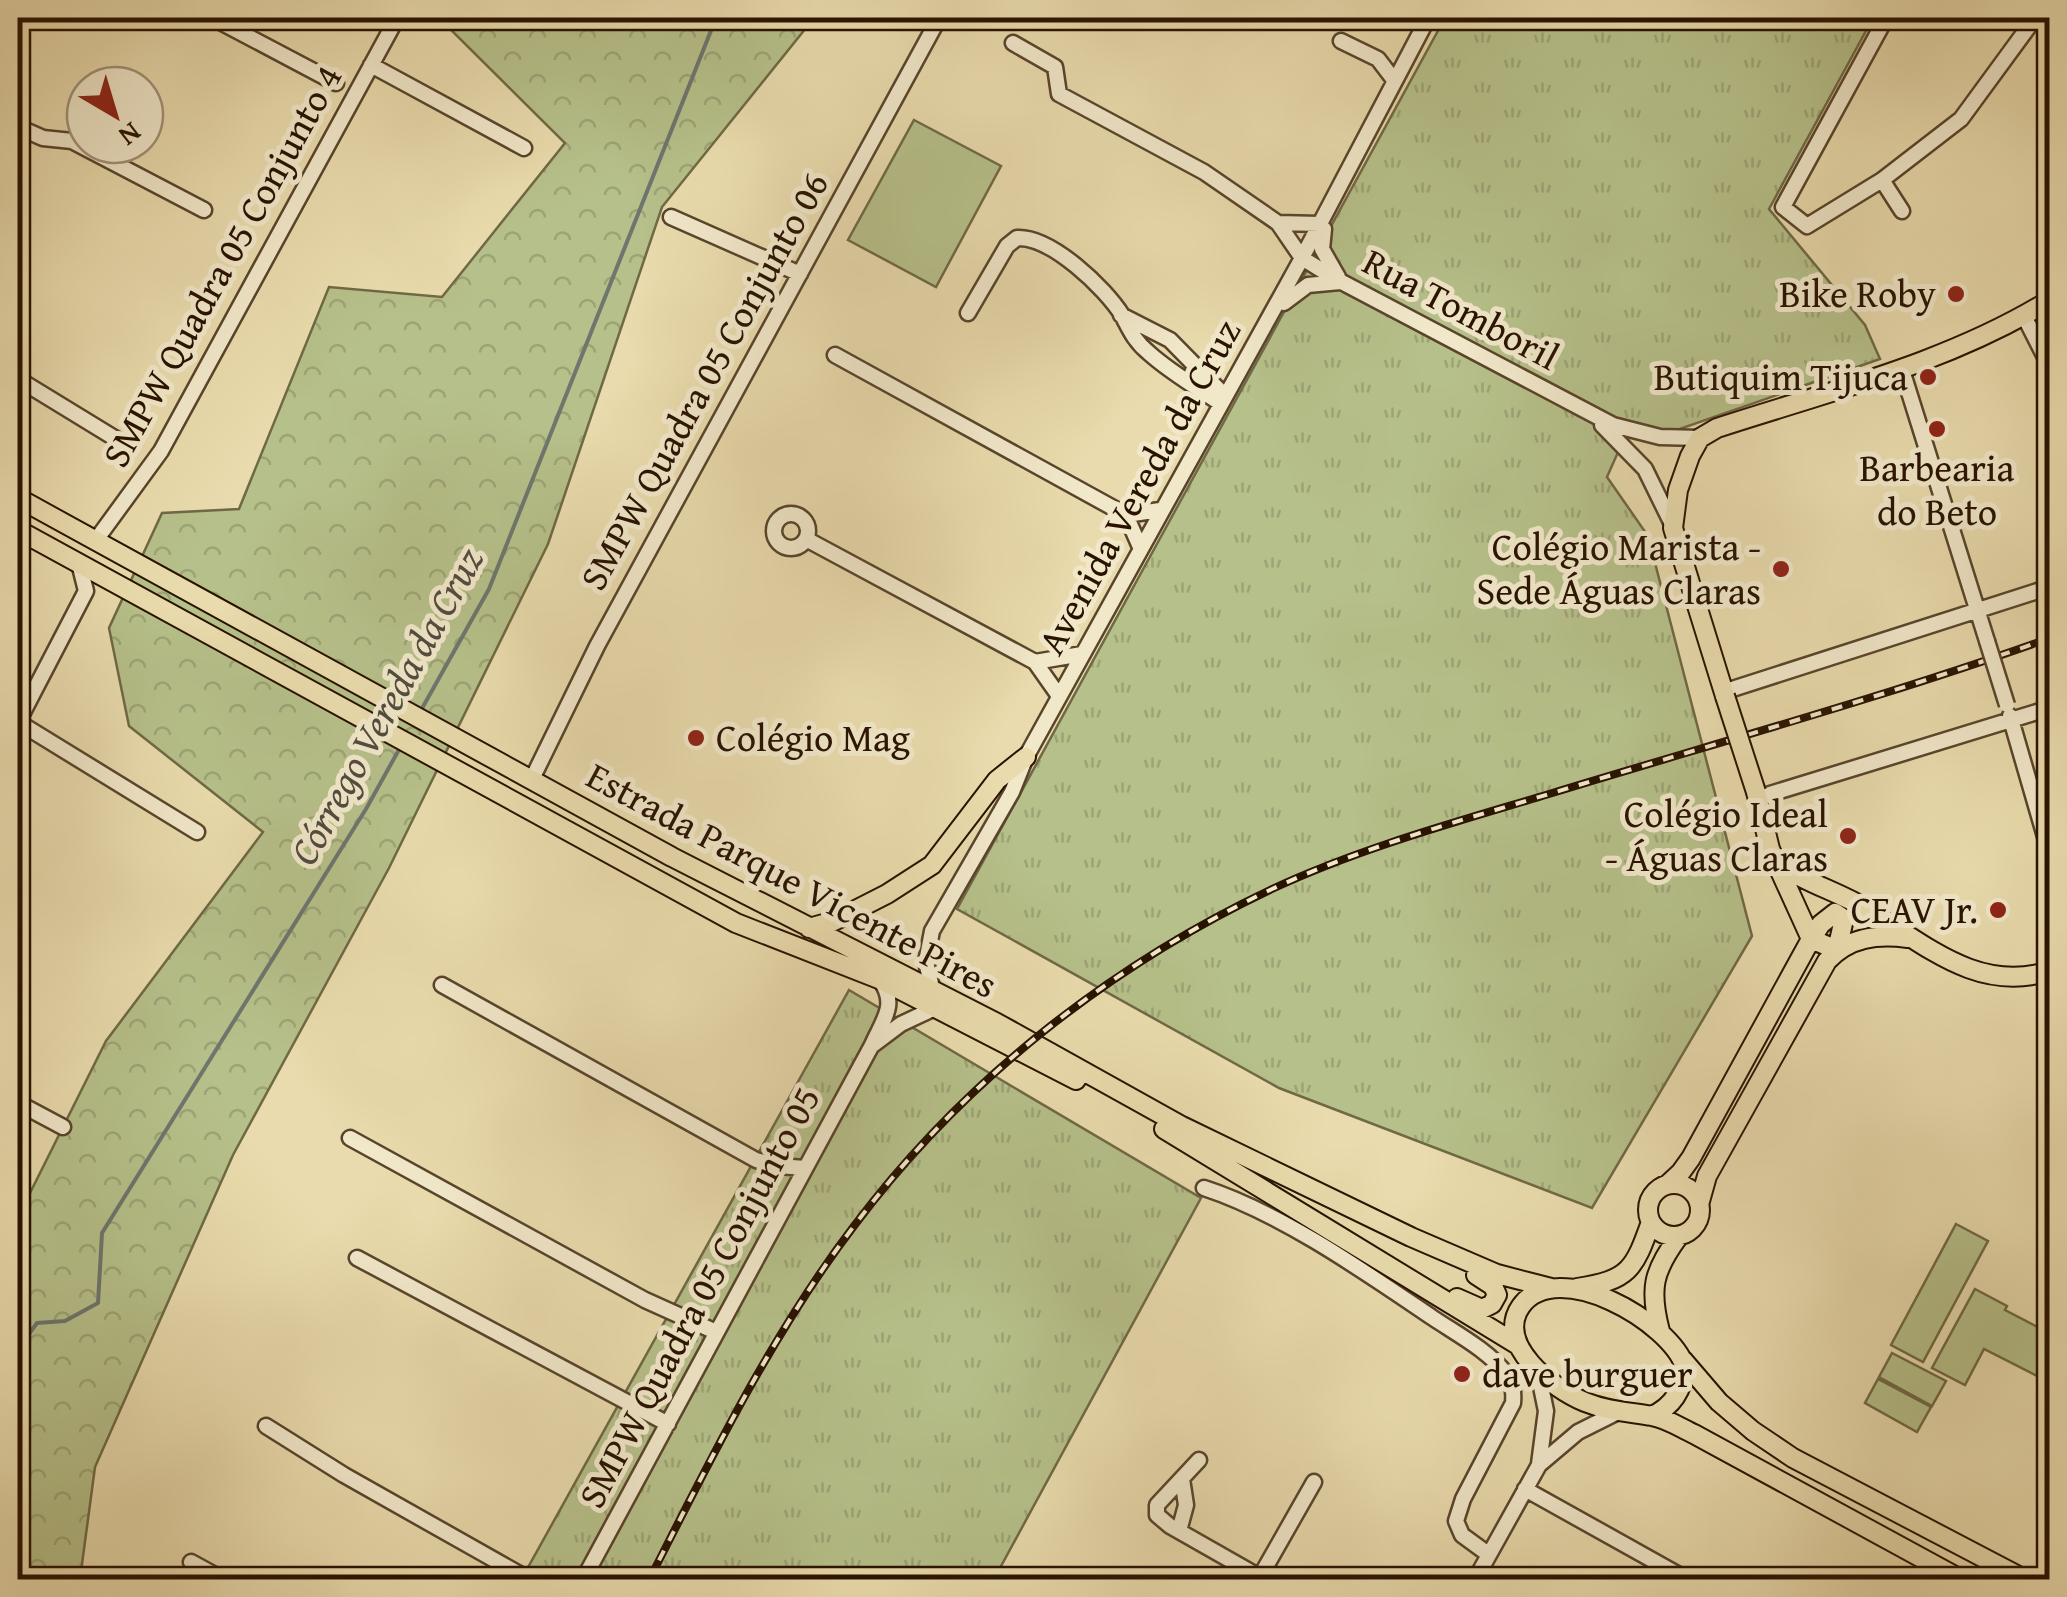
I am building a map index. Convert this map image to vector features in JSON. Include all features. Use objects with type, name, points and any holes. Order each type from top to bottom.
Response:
[{"type":"main road","points":[[1700,438],[1717,428],[1902,370],[2024,316],[2050,300]]},
{"type":"main road","name":"Rua Tomboril","points":[[1700,438],[1684,471],[1674,528],[1776,861],[1811,939]]},
{"type":"main road","name":"Estrada Parque Vicente Pires","points":[[18,498],[453,738],[809,928],[1180,1138],[1518,1345]]},
{"type":"main road","name":"Estrada Parque Vicente Pires","points":[[18,530],[736,923],[934,1000],[1058,1056],[1182,1126],[1412,1237],[1497,1274],[1552,1288]]},
{"type":"main road","points":[[809,928],[834,921],[887,894],[932,865],[997,780],[1026,757]]},
{"type":"main road","points":[[1776,861],[1810,884],[1868,909],[1908,938],[1978,974],[2015,978],[2050,970]]},
{"type":"main road","points":[[1660,1331],[1653,1304],[1660,1261],[1679,1236],[1698,1223],[1707,1176],[1816,978],[1838,950],[1844,919],[1838,913],[1826,918],[1811,939],[1691,1158],[1650,1200],[1651,1222],[1636,1262],[1603,1284],[1539,1291],[1522,1306],[1513,1328],[1518,1345],[1537,1369],[1583,1401],[1618,1412],[1652,1416],[1694,1434],[1962,1580]]},
{"type":"main road","points":[[1811,939],[1838,950],[1869,937],[1908,938]]},
{"type":"main road","points":[[1667,1184],[1680,1184],[1692,1190],[1700,1201]]},
{"type":"main road","points":[[1651,1222],[1662,1234],[1679,1236]]},
{"type":"main road","points":[[1377,1260],[1403,1267],[1471,1306],[1482,1309],[1492,1304],[1496,1296],[1493,1286],[1412,1237]]},
{"type":"main road","points":[[1574,1289],[1619,1304],[1660,1331],[1720,1402],[1753,1432],[1793,1458],[2026,1580]]},
{"type":"main road","points":[[1652,1416],[1665,1410],[1684,1383],[1683,1360]]},
{"type":"street","points":[[213,18],[336,83]]},
{"type":"street","name":"SMPW Quadra 05 Conjunto 4","points":[[96,540],[161,451],[396,18]]},
{"type":"street","name":"SMPW Quadra 05 Conjunto 06","points":[[532,779],[597,646],[939,18]]},
{"type":"street","name":"Avenida Vereda da Cruz","points":[[934,1000],[926,962],[932,931],[1012,792],[1026,757],[1302,258],[1428,18]]},
{"type":"street","points":[[1886,18],[1784,206],[1807,226],[1882,180],[1962,120],[2035,18]]},
{"type":"street","points":[[1341,42],[1378,58],[1394,80]]},
{"type":"street","points":[[1013,43],[1055,67],[1059,94],[1204,172],[1278,224],[1302,258]]},
{"type":"street","points":[[1378,58],[1408,54]]},
{"type":"street","points":[[371,65],[524,148]]},
{"type":"street","points":[[18,127],[43,138],[72,141],[204,210]]},
{"type":"street","points":[[1341,282],[1321,242],[1346,174]]},
{"type":"street","points":[[1882,180],[1902,211]]},
{"type":"street","points":[[671,217],[800,274]]},
{"type":"street","points":[[1278,224],[1320,224]]},
{"type":"street","points":[[968,313],[1006,246],[1023,237],[1073,263],[1121,314],[1170,340],[1222,399]]},
{"type":"street","name":"Rua Tomboril","points":[[1302,258],[1590,415],[1646,434],[1700,438]]},
{"type":"street","points":[[1265,326],[1298,289],[1322,282],[1341,282]]},
{"type":"street","points":[[1121,314],[1128,331],[1149,354],[1222,399]]},
{"type":"street","points":[[2024,316],[2050,367]]},
{"type":"street","points":[[835,356],[1126,515],[1160,510]]},
{"type":"street","points":[[1902,370],[2050,854]]},
{"type":"street","points":[[18,379],[120,442]]},
{"type":"street","name":"Rua Tomboril","points":[[1590,415],[1645,469],[1674,528]]},
{"type":"street","points":[[1126,515],[1140,547]]},
{"type":"street","points":[[800,516],[808,529],[806,539],[798,546],[783,546],[776,538],[773,521],[800,516]]},
{"type":"street","points":[[806,539],[1035,662],[1059,696]]},
{"type":"street","points":[[79,562],[86,592],[18,722],[196,832]]},
{"type":"street","points":[[1724,694],[2050,587]]},
{"type":"street","points":[[1035,662],[1082,654]]},
{"type":"street","points":[[1756,795],[2050,708]]},
{"type":"street","name":"SMPW Quadra 05 Conjunto 05","points":[[583,1580],[872,1045],[891,997],[879,979]]},
{"type":"street","points":[[442,985],[756,1160],[805,1168]]},
{"type":"street","name":"SMPW Quadra 05 Conjunto 05","points":[[872,1045],[934,1000]]},
{"type":"street","points":[[18,1103],[63,1127]]},
{"type":"street","points":[[350,1138],[644,1300],[716,1332]]},
{"type":"street","points":[[1204,1188],[1272,1217],[1452,1330],[1505,1373],[1514,1392],[1513,1404],[1463,1498],[1456,1521],[1462,1535],[1488,1554]]},
{"type":"street","points":[[357,1258],[668,1424]]},
{"type":"street","points":[[1537,1369],[1546,1411],[1539,1465]]},
{"type":"street","points":[[1475,1580],[1539,1465],[1568,1439],[1618,1412]]},
{"type":"street","points":[[266,1426],[344,1475],[530,1580]]},
{"type":"street","points":[[1199,1460],[1164,1496],[1156,1512],[1161,1520],[1262,1578],[1314,1482]]},
{"type":"street","points":[[1179,1531],[1186,1504],[1182,1480]]},
{"type":"street","points":[[1525,1489],[1688,1580]]},
{"type":"street","points":[[192,1562],[224,1580]]},
{"type":"green space","points":[[455,18],[814,18],[662,207],[548,544],[389,868],[233,1155],[95,1467],[80,1579],[18,1579],[18,1217],[106,1041],[263,832],[129,726],[109,628],[162,513],[239,509],[329,287],[442,297],[565,143],[448,27]]},
{"type":"green space","points":[[1445,18],[1873,18],[1769,209],[1865,325],[1880,359],[1674,431],[1630,425],[1607,477],[1648,536],[1752,936],[1592,1208],[1279,1088],[957,909]]},
{"type":"green space","points":[[914,120],[1001,166],[936,287],[848,240]]},
{"type":"green space","points":[[849,990],[1201,1198],[994,1579],[521,1580]]},
{"type":"green space","points":[[1956,1224],[1988,1241],[1923,1362],[1891,1345]]},
{"type":"green space","points":[[1975,1289],[2049,1333],[2049,1357],[2039,1377],[1984,1349],[1965,1385],[1932,1368]]},
{"type":"green space","points":[[1892,1353],[1946,1381],[1932,1406],[1879,1377]]},
{"type":"green space","points":[[1878,1379],[1931,1407],[1917,1432],[1865,1403]]},
{"type":"waterway","name":"Córrego Vereda da Cruz","points":[[420,712],[489,589],[716,18]]},
{"type":"waterway","name":"Córrego Vereda da Cruz","points":[[18,1349],[37,1323],[65,1321],[98,1303],[102,1233],[366,809],[401,746]]},
{"type":"railway","points":[[649,1580],[769,1354],[854,1226],[942,1123],[1042,1032],[1097,991],[1153,954],[1272,889],[1374,848],[1863,700],[2050,638]]},
{"type":"place","name":"Bike Roby","points":[[1956,294]]},
{"type":"place","name":"Butiquim Tijuca","points":[[1928,377]]},
{"type":"place","name":"Barbearia do Beto","points":[[1937,429]]},
{"type":"place","name":"Colégio Marista - Sede Águas Claras","points":[[1781,569]]},
{"type":"place","name":"Colégio Mag","points":[[696,738]]},
{"type":"place","name":"Colégio Ideal - Águas Claras","points":[[1848,836]]},
{"type":"place","name":"CEAV Jr.","points":[[1998,910]]},
{"type":"place","name":"dave burguer","points":[[1462,1374]]}]
